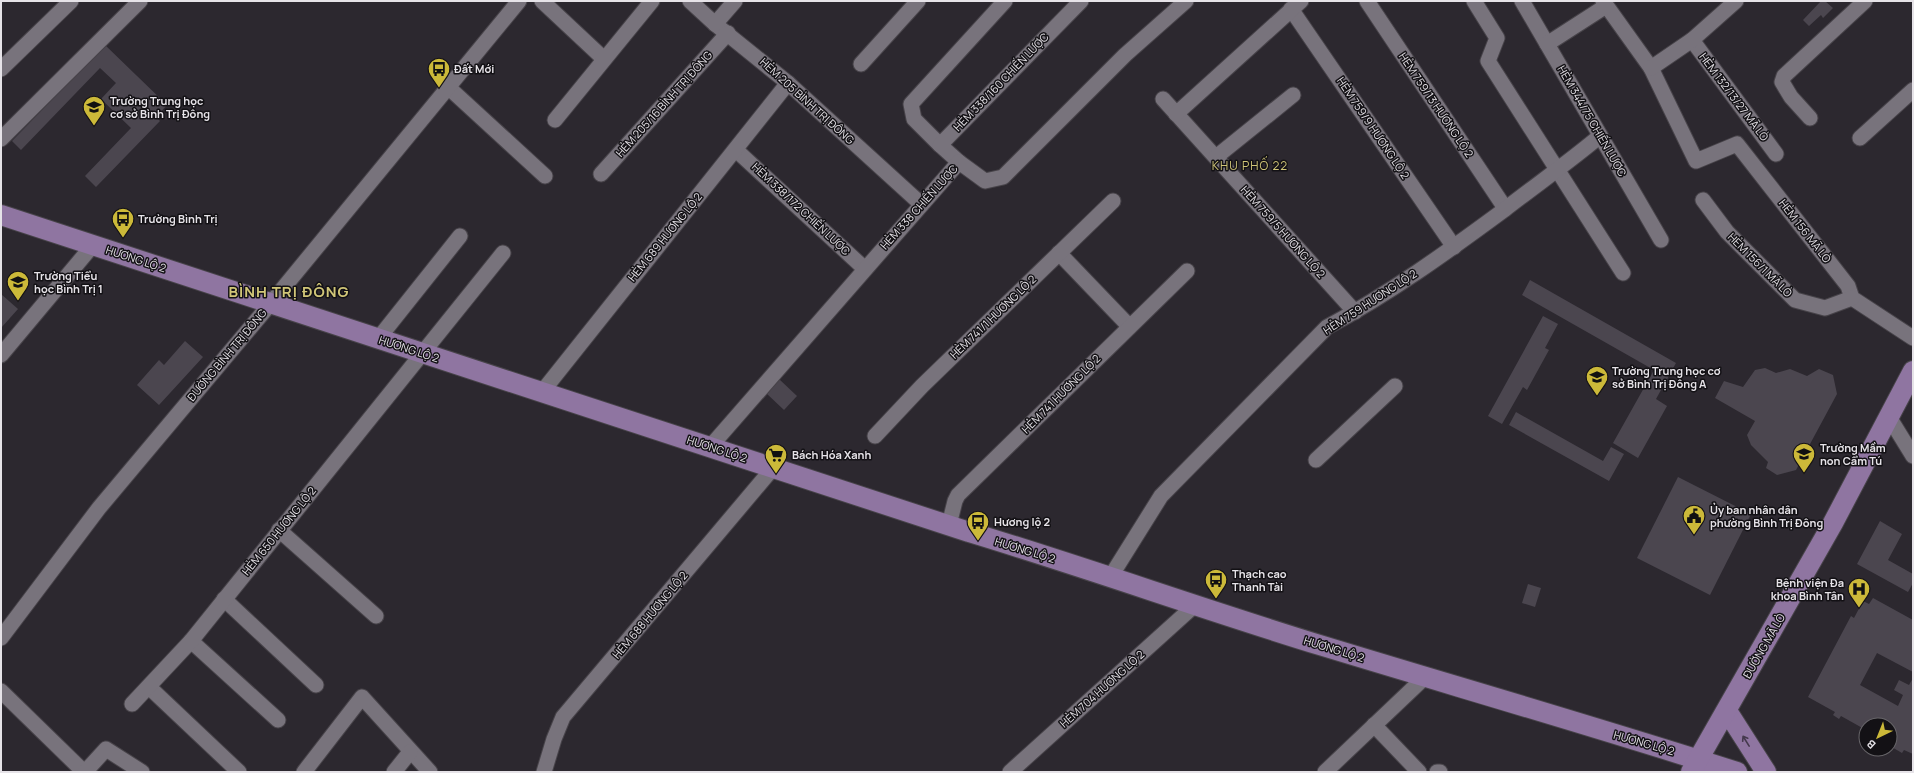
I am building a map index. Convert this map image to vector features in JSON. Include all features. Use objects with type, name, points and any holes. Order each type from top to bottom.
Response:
[{"type":"main road","name":"HƯƠNG LỘ 2","points":[[1,215],[422,354],[1111,576],[1195,605],[1425,676],[1695,766],[1737,772]]},
{"type":"main road","name":"ĐƯỜNG MÃ LÒ","points":[[1695,766],[1833,523],[1913,371]]},
{"type":"main road","points":[[1727,711],[1766,772]]},
{"type":"street","points":[[1,69],[71,1]]},
{"type":"street","points":[[1,139],[140,1]]},
{"type":"street","name":"ĐƯỜNG BÌNH TRỊ ĐÔNG","points":[[1,638],[99,508],[271,303],[519,1]]},
{"type":"street","points":[[542,1],[604,59]]},
{"type":"street","points":[[555,120],[652,1]]},
{"type":"street","name":"HẺM 205 BÌNH TRỊ ĐÔNG","points":[[690,1],[715,24],[788,83],[921,204]]},
{"type":"street","points":[[715,24],[735,1]]},
{"type":"street","points":[[861,64],[918,1]]},
{"type":"street","points":[[959,162],[914,119],[911,104],[1005,1]]},
{"type":"street","name":"HẺM 338/160 CHIẾN LƯỢC","points":[[940,145],[1081,1]]},
{"type":"street","name":"HẺM 338 CHIẾN LƯỢC","points":[[710,447],[959,162],[985,181],[1003,177],[1125,55],[1186,1]]},
{"type":"street","name":"HẺM 759/13 HƯƠNG LỘ 2","points":[[1367,1],[1505,208]]},
{"type":"street","points":[[1474,1],[1497,38],[1488,61],[1623,273]]},
{"type":"street","name":"HẺM 344/75 CHIẾN LƯỢC","points":[[1522,1],[1661,240]]},
{"type":"street","points":[[1651,68],[1692,40],[1736,1]]},
{"type":"street","points":[[1810,118],[1785,88],[1782,82],[1784,76],[1865,1]]},
{"type":"street","points":[[1547,44],[1605,3],[1651,68],[1696,161],[1737,144],[1756,127]]},
{"type":"street","points":[[1176,114],[1296,5]]},
{"type":"street","name":"HẺM 759/9 HƯƠNG LỘ 2","points":[[1296,5],[1454,247]]},
{"type":"street","name":"HẺM 205/16 BÌNH TRỊ ĐÔNG","points":[[601,174],[728,33]]},
{"type":"street","name":"HẺM 132/13/27 MÃ LÒ","points":[[1692,40],[1776,154]]},
{"type":"street","name":"HẺM 689 HƯƠNG LỘ 2","points":[[542,392],[788,83]]},
{"type":"street","points":[[448,87],[545,176]]},
{"type":"street","points":[[1860,138],[1913,90]]},
{"type":"street","points":[[1216,157],[1293,95]]},
{"type":"street","name":"HẺM 759/5 HƯƠNG LỘ 2","points":[[1163,99],[1356,312]]},
{"type":"street","name":"HẺM 759 HƯƠNG LỘ 2","points":[[1111,576],[1161,496],[1327,327],[1356,312],[1454,247],[1558,170],[1600,136]]},
{"type":"street","name":"HẺM 156 MÃ LÒ","points":[[1737,144],[1848,286],[1852,298]]},
{"type":"street","name":"HẺM 338/172 CHIẾN LƯỢC","points":[[736,150],[865,269]]},
{"type":"street","name":"HẺM 156/1 MÃ LÒ","points":[[1704,200],[1727,232],[1795,300],[1825,308],[1852,298]]},
{"type":"street","name":"HẺM 741/1 HƯƠNG LỘ 2","points":[[875,436],[922,386],[1113,201]]},
{"type":"street","points":[[378,339],[460,236]]},
{"type":"street","points":[[1,355],[93,245]]},
{"type":"street","name":"HẺM 650 HƯƠNG LỘ 2","points":[[132,704],[191,641],[503,253]]},
{"type":"street","points":[[1059,253],[1129,326]]},
{"type":"street","name":"HẺM 741 HƯƠNG LỘ 2","points":[[949,525],[958,495],[1129,326],[1187,271]]},
{"type":"street","points":[[1852,298],[1913,338]]},
{"type":"street","points":[[1316,460],[1395,386]]},
{"type":"street","points":[[1889,417],[1913,456]]},
{"type":"street","name":"HẺM 688 HƯƠNG LỘ 2","points":[[544,772],[554,739],[564,717],[774,468]]},
{"type":"street","points":[[280,530],[376,616]]},
{"type":"street","points":[[224,599],[316,685]]},
{"type":"street","name":"HẺM 704 HƯƠNG LỘ 2","points":[[1010,772],[1195,605]]},
{"type":"street","points":[[191,641],[278,720]]},
{"type":"street","points":[[1325,772],[1425,676]]},
{"type":"street","points":[[149,687],[239,772]]},
{"type":"street","points":[[1,691],[85,772],[106,749],[142,772]]},
{"type":"street","points":[[304,772],[362,697],[410,752],[430,772]]},
{"type":"street","points":[[1374,725],[1419,772]]},
{"type":"street","points":[[394,772],[410,752]]},
{"type":"building","points":[[1821,1],[1825,1],[1833,8],[1823,18],[1821,15],[1809,26],[1803,20]]},
{"type":"building","points":[[105,45],[167,105],[156,117],[160,121],[96,187],[85,176],[131,128],[101,99],[116,83],[100,68],[21,150],[12,141]]},
{"type":"building","points":[[1530,280],[1676,363],[1656,399],[1667,406],[1638,458],[1613,443],[1654,370],[1522,295]]},
{"type":"building","points":[[1,294],[18,309],[1,328]]},
{"type":"building","points":[[1543,316],[1558,324],[1545,348],[1549,350],[1527,390],[1523,387],[1502,424],[1488,416]]},
{"type":"building","points":[[185,341],[203,357],[159,405],[137,385],[159,360],[164,365]]},
{"type":"building","points":[[1765,368],[1776,373],[1790,369],[1807,376],[1819,369],[1833,375],[1837,394],[1796,470],[1777,475],[1766,468],[1768,462],[1751,445],[1747,435],[1755,421],[1715,398],[1724,381],[1743,387],[1755,370]]},
{"type":"building","points":[[779,379],[797,396],[784,410],[766,393]]},
{"type":"building","points":[[1516,412],[1603,461],[1611,447],[1624,454],[1609,481],[1509,425]]},
{"type":"building","name":"Ủy ban nhân dân phường Bình Trị Đông","points":[[1678,477],[1751,514],[1710,595],[1637,558]]},
{"type":"building","points":[[1880,521],[1902,534],[1888,560],[1913,574],[1913,583],[1908,592],[1857,564]]},
{"type":"building","points":[[1528,584],[1541,588],[1535,607],[1522,603]]},
{"type":"building","points":[[1873,598],[1913,620],[1913,672],[1877,653],[1860,685],[1898,706],[1903,695],[1894,690],[1899,680],[1909,685],[1913,678],[1913,754],[1904,750],[1902,753],[1898,751],[1898,717],[1858,717],[1858,726],[1841,716],[1839,719],[1833,715],[1835,712],[1808,697],[1851,616],[1854,618],[1863,601],[1869,604]]},
{"type":"place","name":"Đất Mới","points":[[439,88]]},
{"type":"place","name":"Trường Trung học cơ sở Bình Trị Đông","points":[[94,126]]},
{"type":"place","name":"Trường Bình Trị","points":[[123,238]]},
{"type":"place","name":"Trường Tiểu học Bình Trị 1","points":[[18,302]]},
{"type":"place","name":"Trường Trung học cơ sở Bình Trị Đông A","points":[[1597,396]]},
{"type":"place","name":"Bách Hóa Xanh","points":[[776,474]]},
{"type":"place","name":"Trường Mầm non Cẩm Tú","points":[[1804,474]]},
{"type":"place","name":"Ủy ban nhân dân phường Bình Trị Đông","points":[[1694,536]]},
{"type":"place","name":"Hương lộ 2","points":[[978,542]]},
{"type":"place","name":"Thạch cao Thanh Tài","points":[[1216,600]]},
{"type":"place","name":"Bệnh viện Đa khoa Bình Tân","points":[[1859,608]]},
{"type":"district","name":"KHU PHỐ 22","points":[[1250,166]]},
{"type":"district","name":"BÌNH TRỊ ĐÔNG","points":[[289,292]]}]
